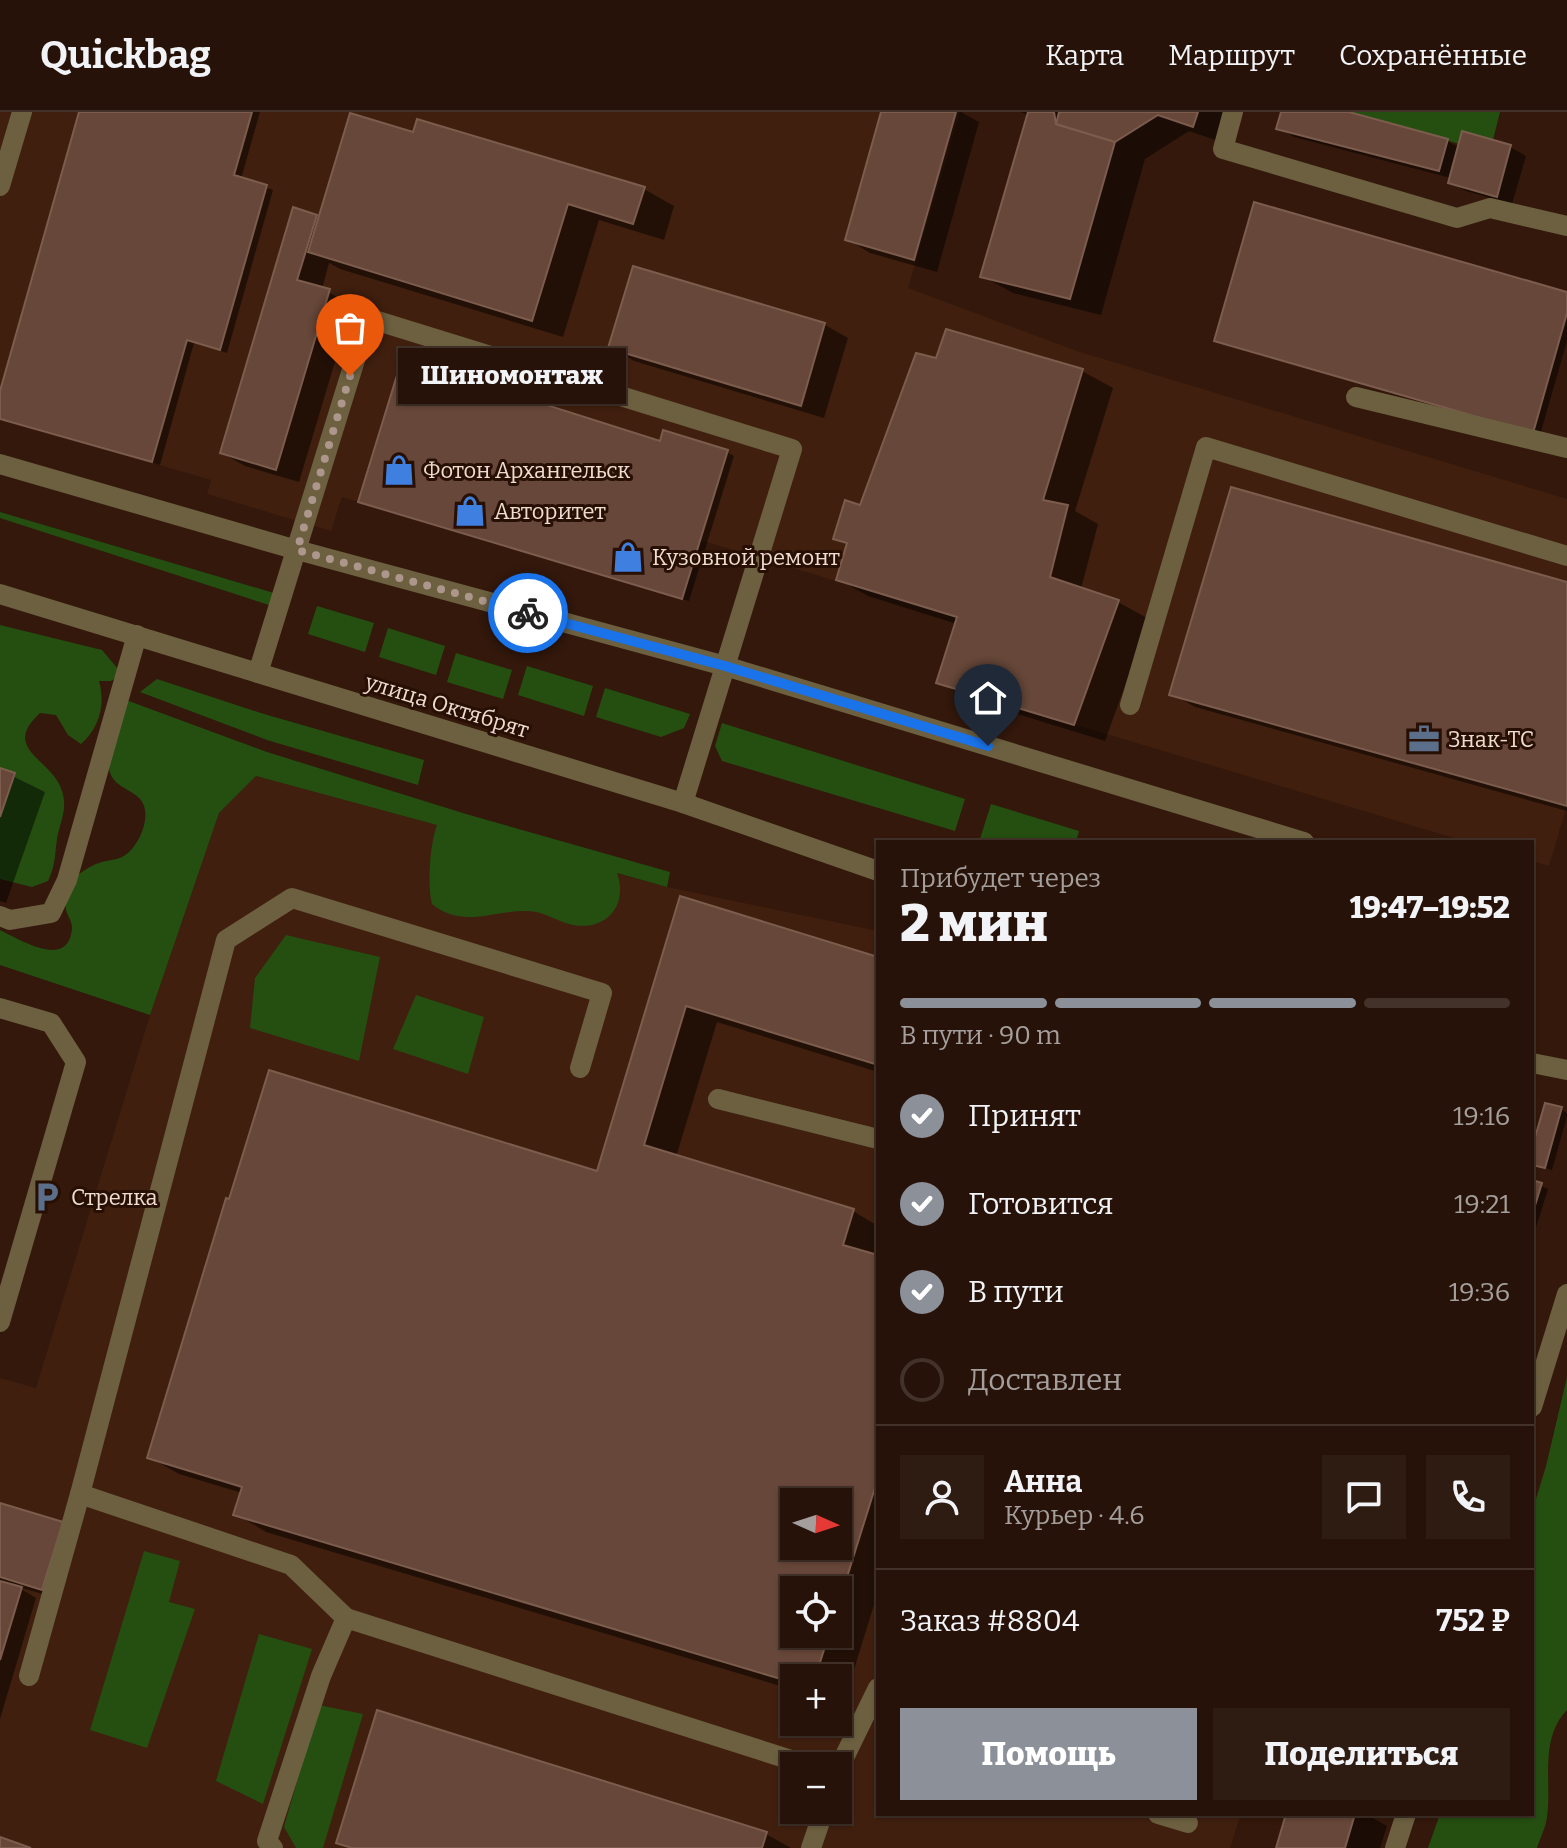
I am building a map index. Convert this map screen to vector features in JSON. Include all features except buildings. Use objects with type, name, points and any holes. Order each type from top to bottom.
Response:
[{"type":"street","points":[[0,186],[22,112]]},
{"type":"street","points":[[1233,112],[1223,149],[1457,218],[1490,208],[1567,226]]},
{"type":"street","points":[[258,673],[368,318],[792,449],[683,803]]},
{"type":"street","points":[[1356,397],[1567,448]]},
{"type":"street","points":[[1130,705],[1206,447],[1567,556]]},
{"type":"street","points":[[0,464],[297,550],[725,666],[1297,840]]},
{"type":"street","name":"улица Октябрят","points":[[0,594],[683,803],[876,870]]},
{"type":"street","points":[[0,916],[10,920],[51,913],[67,880],[137,635]]},
{"type":"street","points":[[29,1676],[226,940],[292,898],[602,993],[580,1068]]},
{"type":"street","points":[[0,1008],[51,1023],[76,1062],[0,1322]]},
{"type":"street","points":[[1534,1063],[1567,1070]]},
{"type":"street","points":[[718,1099],[876,1138]]},
{"type":"street","points":[[1534,1401],[1567,1294]]},
{"type":"street","points":[[80,1494],[291,1565],[346,1618],[780,1756]]},
{"type":"street","points":[[273,1848],[267,1841],[321,1676],[346,1618]]},
{"type":"street","points":[[849,1752],[872,1714]]},
{"type":"street","points":[[1165,1816],[1188,1823]]},
{"type":"street","points":[[1395,1848],[1405,1816]]},
{"type":"street","points":[[811,1848],[819,1824]]},
{"type":"shaded area","points":[[0,112],[960,112],[908,288],[1080,352],[1567,499],[1567,805],[1549,866],[1534,862],[1534,840],[1460,840],[936,683],[956,617],[700,540],[682,599],[342,497],[331,531],[207,494],[211,480],[0,419]]},
{"type":"shaded area","points":[[256,776],[667,887],[876,931],[876,1816],[1240,1816],[1230,1848],[0,1848],[0,1378],[36,1388],[150,1015],[219,813]]},
{"type":"green space","points":[[1349,112],[1500,112],[1493,140],[1459,144]]},
{"type":"green space","points":[[0,512],[274,593],[269,605],[0,518]]},
{"type":"green space","points":[[317,606],[374,623],[365,652],[308,634]]},
{"type":"green space","points":[[0,625],[102,650],[118,669],[116,678],[99,681],[102,699],[99,716],[81,744],[68,735],[56,715],[40,713],[25,736],[32,754],[57,780],[64,804],[50,876],[48,881],[32,887],[0,879],[0,817],[15,773],[0,768]]},
{"type":"green space","points":[[388,628],[445,646],[436,675],[379,657]]},
{"type":"green space","points":[[456,653],[512,670],[503,699],[447,682]]},
{"type":"green space","points":[[527,666],[593,686],[584,716],[518,695]]},
{"type":"green space","points":[[157,679],[264,714],[424,760],[418,785],[267,740],[140,692]]},
{"type":"green space","points":[[605,688],[690,714],[684,728],[661,737],[596,717]]},
{"type":"green space","points":[[126,700],[267,752],[466,814],[670,872],[667,887],[617,873],[620,895],[617,905],[605,919],[585,926],[567,924],[533,911],[455,916],[432,904],[430,864],[437,825],[256,776],[219,813],[150,1015],[0,965],[0,930],[30,945],[53,950],[62,948],[69,941],[72,928],[66,906],[72,879],[95,864],[125,856],[141,834],[145,818],[143,803],[116,781],[109,766]]},
{"type":"green space","points":[[722,723],[965,799],[955,831],[722,761],[715,746]]},
{"type":"green space","points":[[991,804],[1079,831],[1077,840],[980,840]]},
{"type":"green space","points":[[286,935],[380,957],[359,1061],[250,1028],[255,978]]},
{"type":"green space","points":[[416,995],[484,1017],[468,1074],[393,1049]]},
{"type":"green space","points":[[1567,1377],[1567,1710],[1558,1721],[1550,1747],[1545,1825],[1537,1848],[1428,1848],[1439,1816],[1534,1816],[1534,1505]]},
{"type":"green space","points":[[144,1551],[180,1561],[169,1602],[195,1609],[147,1748],[90,1730]]},
{"type":"green space","points":[[259,1634],[312,1649],[263,1804],[216,1781]]},
{"type":"green space","points":[[319,1705],[363,1714],[323,1848],[296,1848],[284,1827]]},
{"type":"way so far","points":[[350,376],[297,550],[528,613]]},
{"type":"place","name":"Шиномонтаж","points":[[350,376]]},
{"type":"place","name":"Фотон Архангельск","points":[[399,470]]},
{"type":"place","name":"Авторитет","points":[[470,511]]},
{"type":"place","name":"Кузовной ремонт","points":[[628,557]]},
{"type":"place","name":"Знак-ТС","points":[[1424,739]]},
{"type":"place","name":"Стрелка","points":[[47,1197]]},
{"type":"route","points":[[528,613],[725,666],[988,746]]}]
